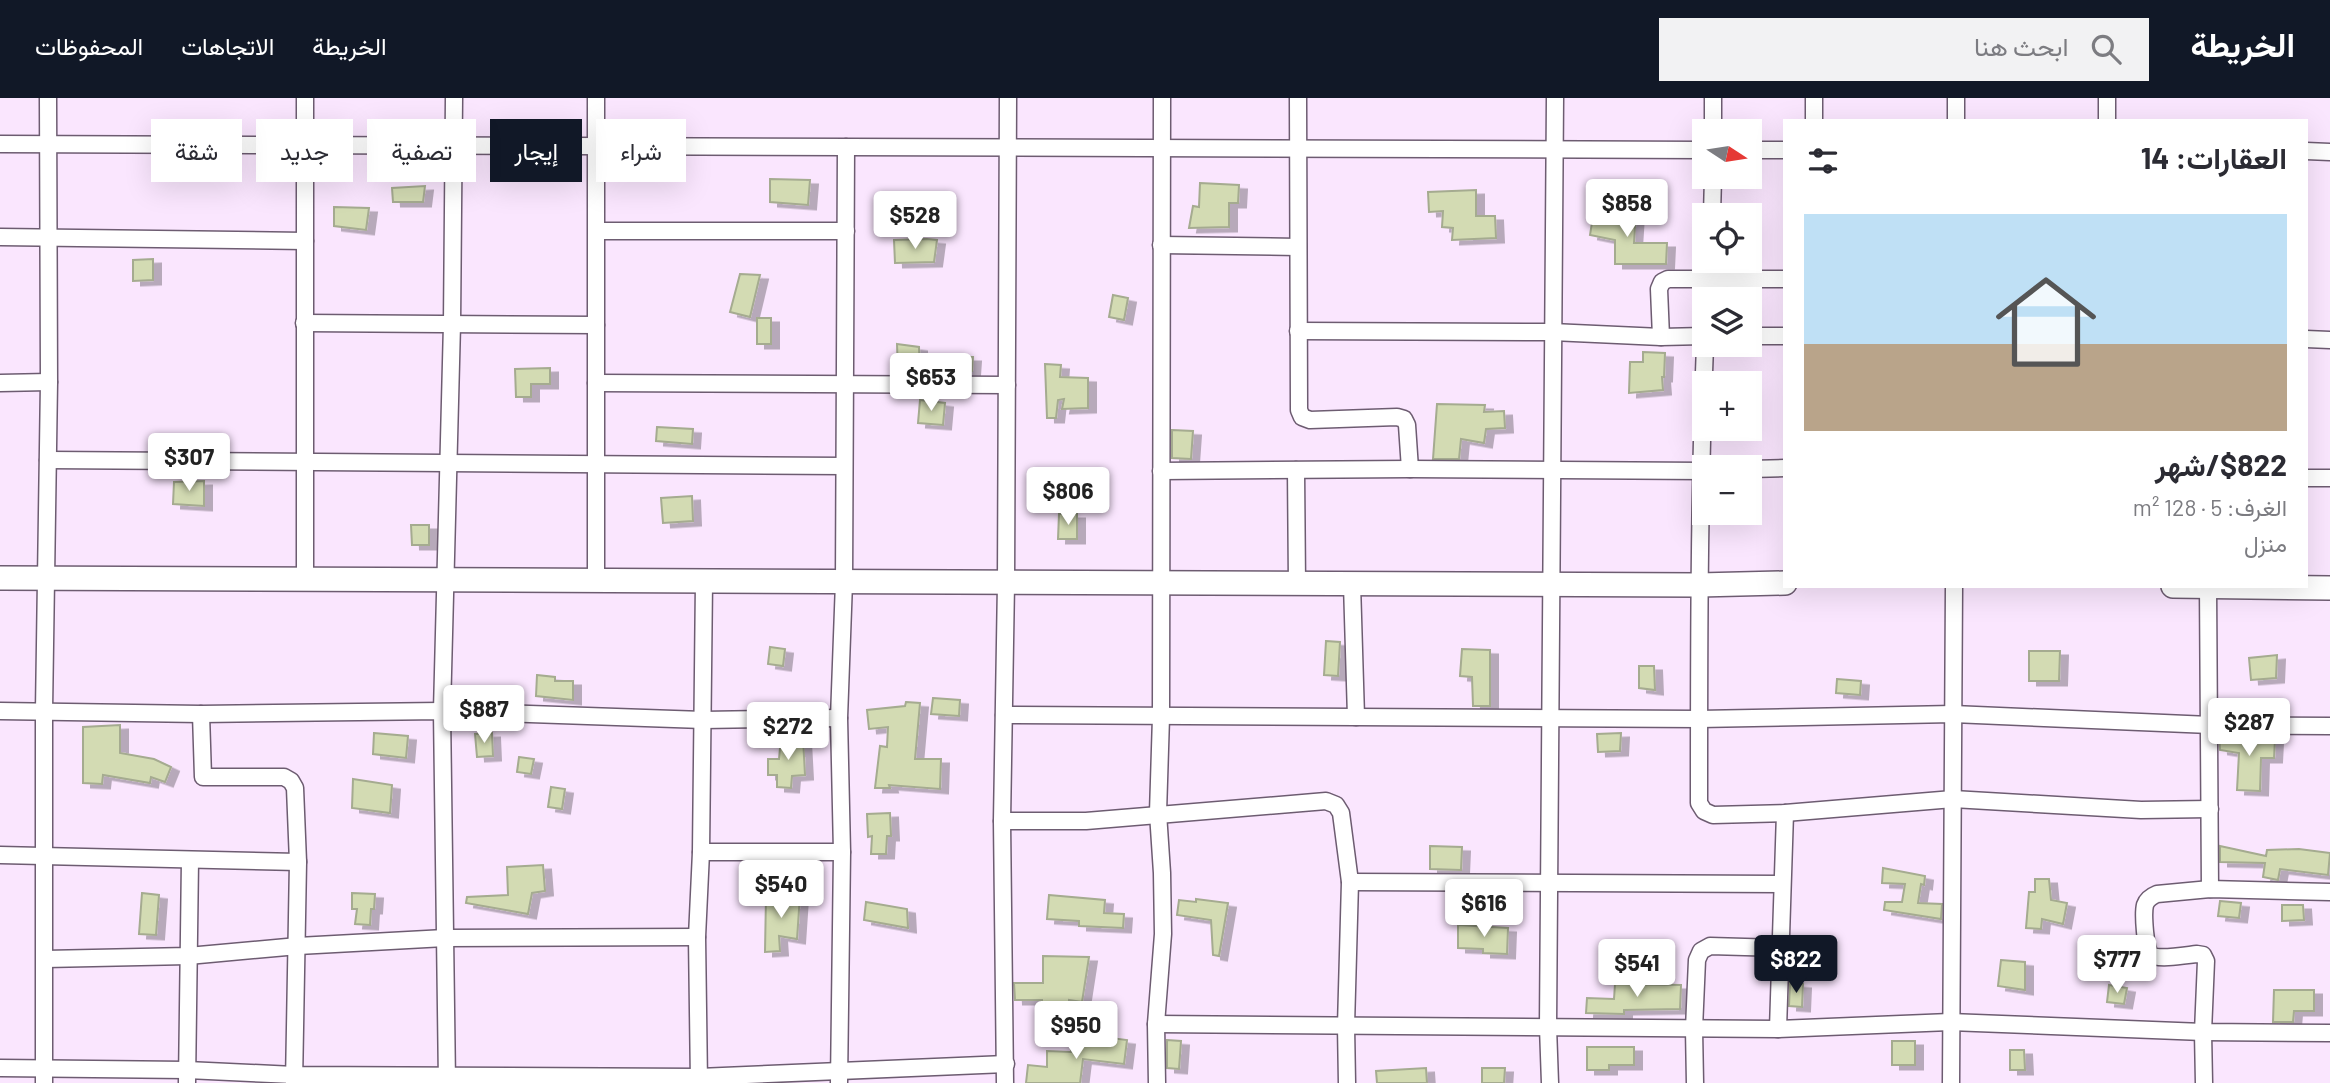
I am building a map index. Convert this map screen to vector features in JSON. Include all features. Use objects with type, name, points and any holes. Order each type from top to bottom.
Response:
[{"type":"street","points":[[44,1076],[44,710],[49,383],[48,98]]},
{"type":"street","points":[[305,98],[305,119]]},
{"type":"street","points":[[454,98],[454,119]]},
{"type":"street","points":[[596,98],[596,119]]},
{"type":"street","points":[[1005,1083],[1002,821],[1008,98]]},
{"type":"street","points":[[1157,1083],[1156,1024],[1163,934],[1158,813],[1161,717],[1162,98]]},
{"type":"street","points":[[1298,98],[1299,410],[1302,417],[1310,420],[1404,419],[1407,425],[1409,469]]},
{"type":"street","points":[[1550,1083],[1548,1027],[1555,98]]},
{"type":"street","points":[[1713,98],[1713,119]]},
{"type":"street","points":[[1814,98],[1814,119]]},
{"type":"street","points":[[1956,98],[1956,119]]},
{"type":"street","points":[[2107,98],[2107,119]]},
{"type":"street","points":[[0,144],[256,145]]},
{"type":"street","points":[[476,146],[596,146]]},
{"type":"street","points":[[686,146],[1692,150]]},
{"type":"street","points":[[839,1077],[842,852],[839,718],[844,582],[846,147]]},
{"type":"street","points":[[1762,150],[1783,150]]},
{"type":"street","points":[[2308,152],[2330,152]]},
{"type":"street","points":[[304,182],[305,580]]},
{"type":"street","points":[[447,1080],[442,711],[447,581],[453,182]]},
{"type":"street","points":[[596,581],[597,182]]},
{"type":"street","points":[[597,230],[846,231]]},
{"type":"street","points":[[0,237],[305,241]]},
{"type":"street","points":[[1161,245],[1298,247]]},
{"type":"street","points":[[1712,273],[1712,278]]},
{"type":"street","points":[[1661,337],[1659,289],[1662,282],[1668,279],[1783,279]]},
{"type":"street","points":[[303,323],[596,325]]},
{"type":"street","points":[[1298,331],[1552,332],[1692,336]]},
{"type":"street","points":[[1762,336],[1783,336]]},
{"type":"street","points":[[2308,339],[2330,340]]},
{"type":"street","points":[[1702,455],[1705,357]]},
{"type":"street","points":[[0,383],[49,383]]},
{"type":"street","points":[[596,383],[1007,385]]},
{"type":"street","points":[[48,460],[844,466]]},
{"type":"street","points":[[1762,469],[1783,468]]},
{"type":"street","points":[[1296,470],[1297,584]]},
{"type":"street","points":[[1161,471],[1692,471]]},
{"type":"street","points":[[2308,478],[2330,478]]},
{"type":"street","points":[[1701,525],[1699,803],[1704,811],[1713,815],[1785,813],[1953,799],[2141,810],[2210,809]]},
{"type":"street","points":[[0,578],[1699,586],[1783,583]]},
{"type":"street","points":[[699,1080],[697,937],[701,852],[704,582]]},
{"type":"street","points":[[1352,584],[1356,717]]},
{"type":"street","points":[[1951,1083],[1954,588]]},
{"type":"street","points":[[2208,588],[2210,889]]},
{"type":"street","points":[[2308,588],[2330,588]]},
{"type":"street","points":[[0,711],[201,715],[442,711],[703,720],[839,718]]},
{"type":"street","points":[[1004,715],[1699,719],[1953,714],[2210,725],[2330,726]]},
{"type":"street","points":[[201,715],[203,777],[284,777],[291,781],[295,788],[298,946],[294,1079]]},
{"type":"street","points":[[1002,821],[1086,821],[1158,813],[1326,802],[1336,805],[1341,813],[1350,882],[1347,1083]]},
{"type":"street","points":[[1778,1029],[1785,813]]},
{"type":"street","points":[[701,852],[842,852]]},
{"type":"street","points":[[0,855],[298,862]]},
{"type":"street","points":[[187,1077],[190,860]]},
{"type":"street","points":[[1350,882],[1782,884]]},
{"type":"street","points":[[2204,1083],[2206,961],[2203,955],[2197,954],[2158,957],[2151,955],[2147,948],[2145,906],[2150,898],[2157,894],[2210,889],[2330,892]]},
{"type":"street","points":[[45,958],[188,956],[298,946],[444,938],[697,937]]},
{"type":"street","points":[[1695,1083],[1697,960],[1701,951],[1710,946],[1782,948]]},
{"type":"street","points":[[1156,1024],[1778,1029],[1950,1022],[2203,1032],[2330,1033]]},
{"type":"street","points":[[0,1068],[44,1076],[699,1080],[839,1077],[1006,1064]]},
{"type":"building","points":[[770,179],[810,180],[808,205],[770,202]]},
{"type":"building","points":[[1200,183],[1239,185],[1238,203],[1229,203],[1229,227],[1189,228],[1193,206],[1199,207]]},
{"type":"building","points":[[425,186],[423,202],[393,202],[392,188]]},
{"type":"building","points":[[1476,190],[1476,216],[1495,216],[1496,238],[1452,240],[1453,228],[1442,227],[1443,211],[1429,212],[1428,192]]},
{"type":"building","points":[[334,207],[369,208],[366,230],[334,226]]},
{"type":"building","points":[[1594,210],[1636,212],[1634,243],[1667,243],[1666,264],[1615,264],[1615,240],[1590,235]]},
{"type":"building","points":[[894,240],[937,240],[934,262],[895,263]]},
{"type":"building","points":[[153,259],[153,280],[133,281],[133,260]]},
{"type":"building","points":[[740,274],[760,275],[750,317],[730,312]]},
{"type":"building","points":[[1113,295],[1128,298],[1124,320],[1109,317]]},
{"type":"building","points":[[757,318],[771,318],[771,344],[757,344]]},
{"type":"building","points":[[897,344],[919,347],[920,374],[898,374]]},
{"type":"building","points":[[1643,352],[1665,353],[1663,390],[1629,393],[1630,362],[1643,362]]},
{"type":"building","points":[[954,357],[973,357],[972,371],[954,371]]},
{"type":"building","points":[[1045,364],[1061,365],[1060,377],[1088,378],[1088,408],[1062,409],[1064,399],[1058,400],[1056,418],[1047,418]]},
{"type":"building","points":[[550,368],[550,384],[531,384],[531,397],[516,397],[515,369]]},
{"type":"building","points":[[920,400],[945,403],[943,425],[918,423]]},
{"type":"building","points":[[1437,404],[1485,405],[1484,412],[1504,411],[1505,428],[1486,429],[1484,443],[1461,439],[1459,459],[1433,459]]},
{"type":"building","points":[[657,427],[693,429],[692,444],[656,441]]},
{"type":"building","points":[[1172,430],[1193,431],[1191,459],[1172,458]]},
{"type":"building","points":[[204,481],[204,506],[173,504],[174,482]]},
{"type":"building","points":[[692,496],[693,521],[663,523],[661,498]]},
{"type":"building","points":[[1059,514],[1077,514],[1077,539],[1058,539]]},
{"type":"building","points":[[411,525],[429,525],[429,545],[412,545]]},
{"type":"building","points":[[1326,641],[1340,642],[1338,676],[1324,675]]},
{"type":"building","points":[[770,647],[785,649],[783,666],[768,664]]},
{"type":"building","points":[[1462,649],[1490,650],[1490,706],[1473,706],[1472,677],[1460,676]]},
{"type":"building","points":[[2029,651],[2060,651],[2059,681],[2029,681]]},
{"type":"building","points":[[2277,655],[2276,678],[2251,680],[2249,658]]},
{"type":"building","points":[[1639,666],[1654,666],[1655,690],[1639,688]]},
{"type":"building","points":[[537,675],[555,677],[555,681],[573,681],[573,700],[536,696]]},
{"type":"building","points":[[1837,679],[1861,681],[1860,695],[1836,693]]},
{"type":"building","points":[[933,698],[960,700],[959,716],[931,714]]},
{"type":"building","points":[[906,702],[920,703],[915,759],[941,759],[940,789],[889,785],[890,788],[875,788],[880,746],[887,747],[888,727],[869,729],[867,710],[905,706]]},
{"type":"building","points":[[120,725],[120,753],[154,759],[171,767],[165,782],[151,777],[150,783],[103,775],[102,784],[83,783],[83,727]]},
{"type":"building","points":[[374,733],[408,736],[406,758],[373,754]]},
{"type":"building","points":[[492,733],[493,756],[477,757],[475,734]]},
{"type":"building","points":[[1621,733],[1620,751],[1598,752],[1597,734]]},
{"type":"building","points":[[2219,736],[2275,739],[2274,758],[2261,758],[2260,791],[2237,790],[2239,753],[2220,750]]},
{"type":"building","points":[[781,737],[803,738],[805,775],[792,776],[791,788],[777,787],[777,775],[768,775],[768,759],[779,759]]},
{"type":"building","points":[[519,757],[534,759],[531,774],[517,772]]},
{"type":"building","points":[[353,779],[392,785],[390,813],[352,808]]},
{"type":"building","points":[[551,787],[565,789],[562,809],[548,807]]},
{"type":"building","points":[[890,813],[891,836],[887,836],[886,854],[871,854],[872,836],[868,837],[867,814]]},
{"type":"building","points":[[1430,846],[1462,847],[1461,870],[1430,869]]},
{"type":"building","points":[[2220,846],[2266,856],[2267,850],[2299,849],[2330,853],[2328,875],[2280,869],[2278,880],[2263,877],[2265,863],[2220,862]]},
{"type":"building","points":[[543,865],[545,891],[532,893],[528,914],[466,903],[467,897],[508,895],[507,867]]},
{"type":"building","points":[[1883,868],[1925,876],[1918,903],[1942,904],[1941,919],[1884,910],[1885,902],[1902,902],[1905,884],[1882,883]]},
{"type":"building","points":[[2035,879],[2049,879],[2051,900],[2067,903],[2063,924],[2042,919],[2041,929],[2026,928],[2029,892],[2035,892]]},
{"type":"building","points":[[142,893],[159,895],[156,935],[139,934]]},
{"type":"building","points":[[352,893],[375,894],[370,925],[355,924],[357,909],[352,909]]},
{"type":"building","points":[[800,895],[797,939],[779,936],[780,951],[765,952],[766,896]]},
{"type":"building","points":[[1049,895],[1105,900],[1104,913],[1124,914],[1123,928],[1079,926],[1079,921],[1047,919]]},
{"type":"building","points":[[1196,899],[1228,903],[1219,956],[1213,955],[1211,920],[1177,915],[1179,900],[1196,902]]},
{"type":"building","points":[[2220,901],[2241,903],[2239,918],[2218,916]]},
{"type":"building","points":[[866,902],[907,909],[908,928],[864,920]]},
{"type":"building","points":[[2282,905],[2303,905],[2304,920],[2282,921]]},
{"type":"building","points":[[1458,925],[1508,928],[1507,954],[1458,948]]},
{"type":"building","points":[[1043,956],[1089,957],[1082,1002],[1069,1000],[1069,1013],[1042,1012],[1042,1000],[1015,1000],[1014,983],[1043,983]]},
{"type":"building","points":[[2001,960],[2025,962],[2025,990],[1998,986]]},
{"type":"building","points":[[1790,983],[1803,984],[1802,1007],[1789,1006]]},
{"type":"building","points":[[1615,984],[1681,985],[1680,1009],[1624,1010],[1624,1014],[1586,1013],[1587,998],[1614,999]]},
{"type":"building","points":[[2109,985],[2127,988],[2124,1004],[2107,1002]]},
{"type":"building","points":[[2274,990],[2314,990],[2314,1011],[2294,1011],[2293,1022],[2273,1022]]},
{"type":"building","points":[[1103,1037],[1127,1040],[1124,1064],[1083,1059],[1080,1083],[1026,1083],[1028,1065],[1047,1067],[1047,1051],[1071,1052],[1072,1041],[1102,1044]]},
{"type":"building","points":[[1167,1040],[1181,1041],[1179,1069],[1167,1068]]},
{"type":"building","points":[[1892,1041],[1915,1041],[1915,1065],[1892,1065]]},
{"type":"building","points":[[1587,1047],[1634,1047],[1634,1065],[1609,1065],[1609,1070],[1587,1070]]},
{"type":"building","points":[[2010,1050],[2024,1050],[2025,1070],[2010,1070]]},
{"type":"building","points":[[1426,1068],[1427,1083],[1377,1083],[1376,1071]]},
{"type":"building","points":[[1482,1068],[1505,1068],[1504,1083],[1482,1083]]}]
